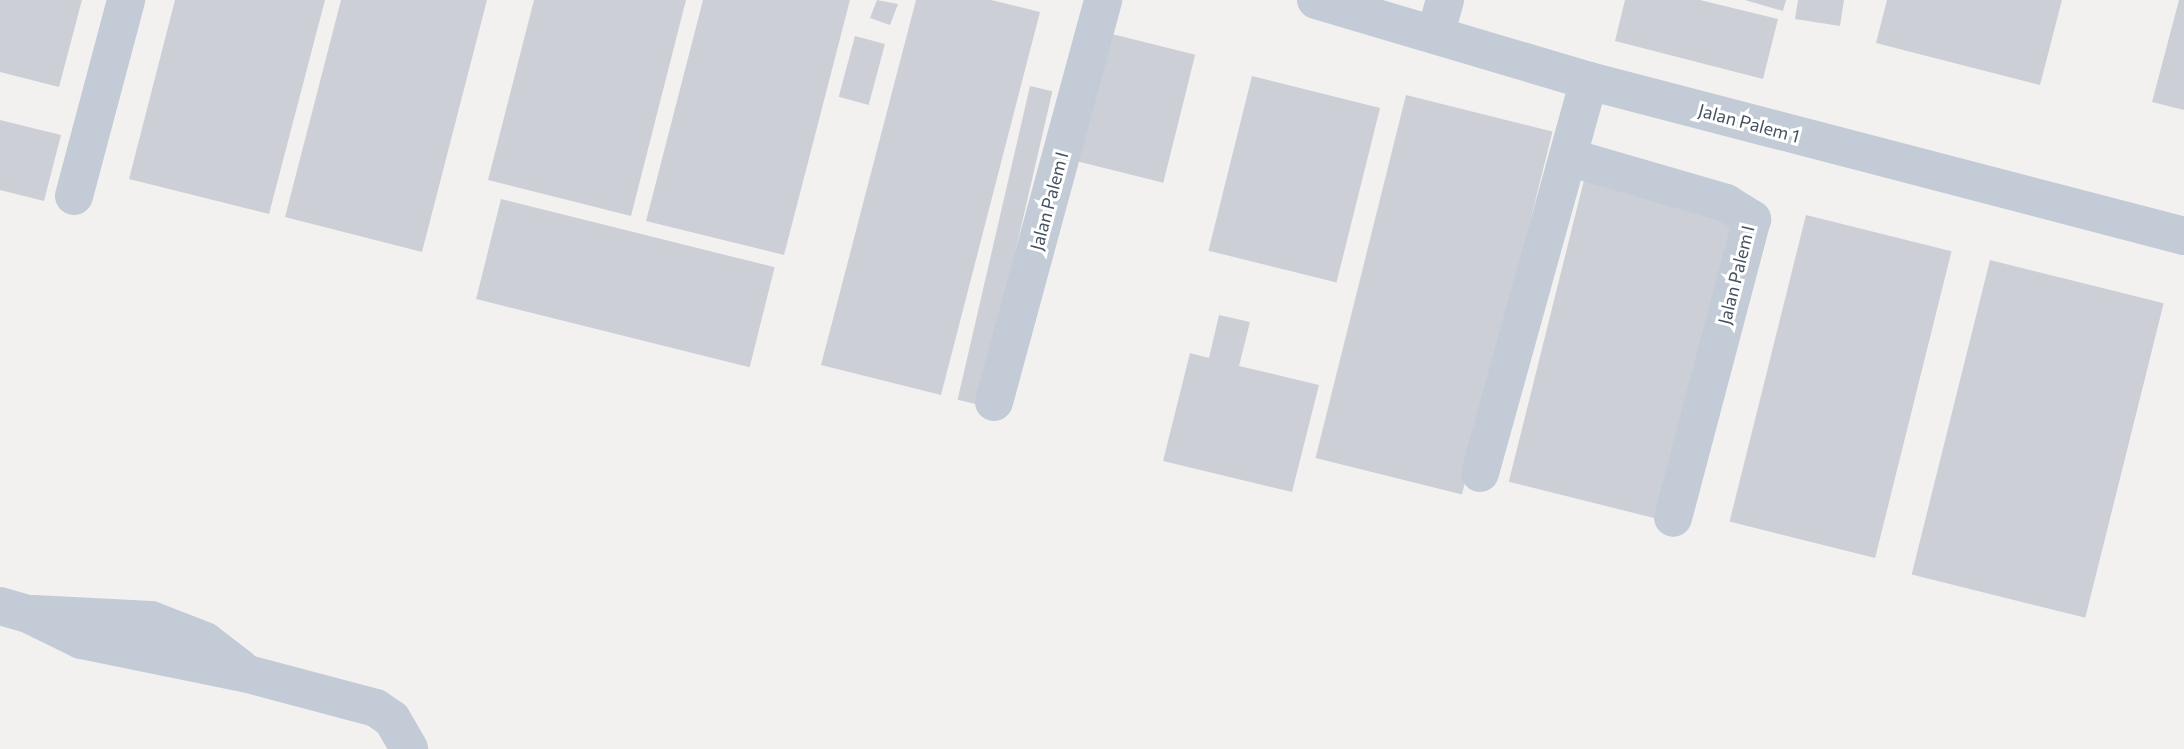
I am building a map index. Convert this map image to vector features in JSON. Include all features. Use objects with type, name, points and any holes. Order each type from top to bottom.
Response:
[{"type":"street","points":[[74,196],[126,0]]},
{"type":"street","name":"Jalan Palem I","points":[[994,402],[1103,0]]},
{"type":"street","name":"Jalan Palem 1","points":[[1316,0],[1439,18],[1589,81],[2184,236]]},
{"type":"street","points":[[1480,473],[1589,81]]},
{"type":"street","name":"Jalan Palem I","points":[[1568,157],[1726,202],[1752,219],[1673,518]]},
{"type":"street","points":[[14,610],[81,640],[248,674],[376,708],[393,719],[409,749]]},
{"type":"building","points":[[0,0],[82,0],[59,87],[0,72]]},
{"type":"building","points":[[175,0],[325,0],[269,214],[129,179]]},
{"type":"building","points":[[341,0],[487,0],[422,252],[285,217]]},
{"type":"building","points":[[534,0],[686,0],[631,216],[488,180]]},
{"type":"building","points":[[703,0],[850,0],[784,255],[646,221]]},
{"type":"building","points":[[877,0],[898,4],[890,25],[870,18]]},
{"type":"building","points":[[916,0],[991,0],[1040,12],[941,395],[821,365]]},
{"type":"building","points":[[1625,0],[1700,0],[1778,19],[1763,79],[1615,41]]},
{"type":"building","points":[[1745,0],[1786,0],[1783,11]]},
{"type":"building","points":[[1798,0],[1844,0],[1840,26],[1795,19]]},
{"type":"building","points":[[1887,0],[2062,0],[2040,85],[1876,43]]},
{"type":"building","points":[[2179,0],[2184,0],[2184,110],[2152,102]]},
{"type":"building","points":[[1104,32],[1195,55],[1163,183],[1072,160]]},
{"type":"building","points":[[855,36],[885,44],[869,105],[839,97]]},
{"type":"building","points":[[1252,76],[1380,108],[1337,283],[1208,251]]},
{"type":"building","points":[[1030,86],[1052,91],[980,405],[958,400]]},
{"type":"building","points":[[1406,95],[1553,132],[1462,494],[1316,458]]},
{"type":"building","points":[[0,120],[61,135],[44,201],[0,190]]},
{"type":"building","points":[[1584,180],[1746,220],[1671,522],[1509,482]]},
{"type":"building","points":[[501,199],[775,267],[750,367],[476,299]]},
{"type":"building","points":[[1806,215],[1952,251],[1875,558],[1730,522]]},
{"type":"building","points":[[1990,260],[2164,303],[2085,618],[1912,574]]},
{"type":"building","points":[[1219,315],[1250,322],[1239,366],[1319,385],[1292,492],[1163,461],[1190,353],[1209,358]]}]
